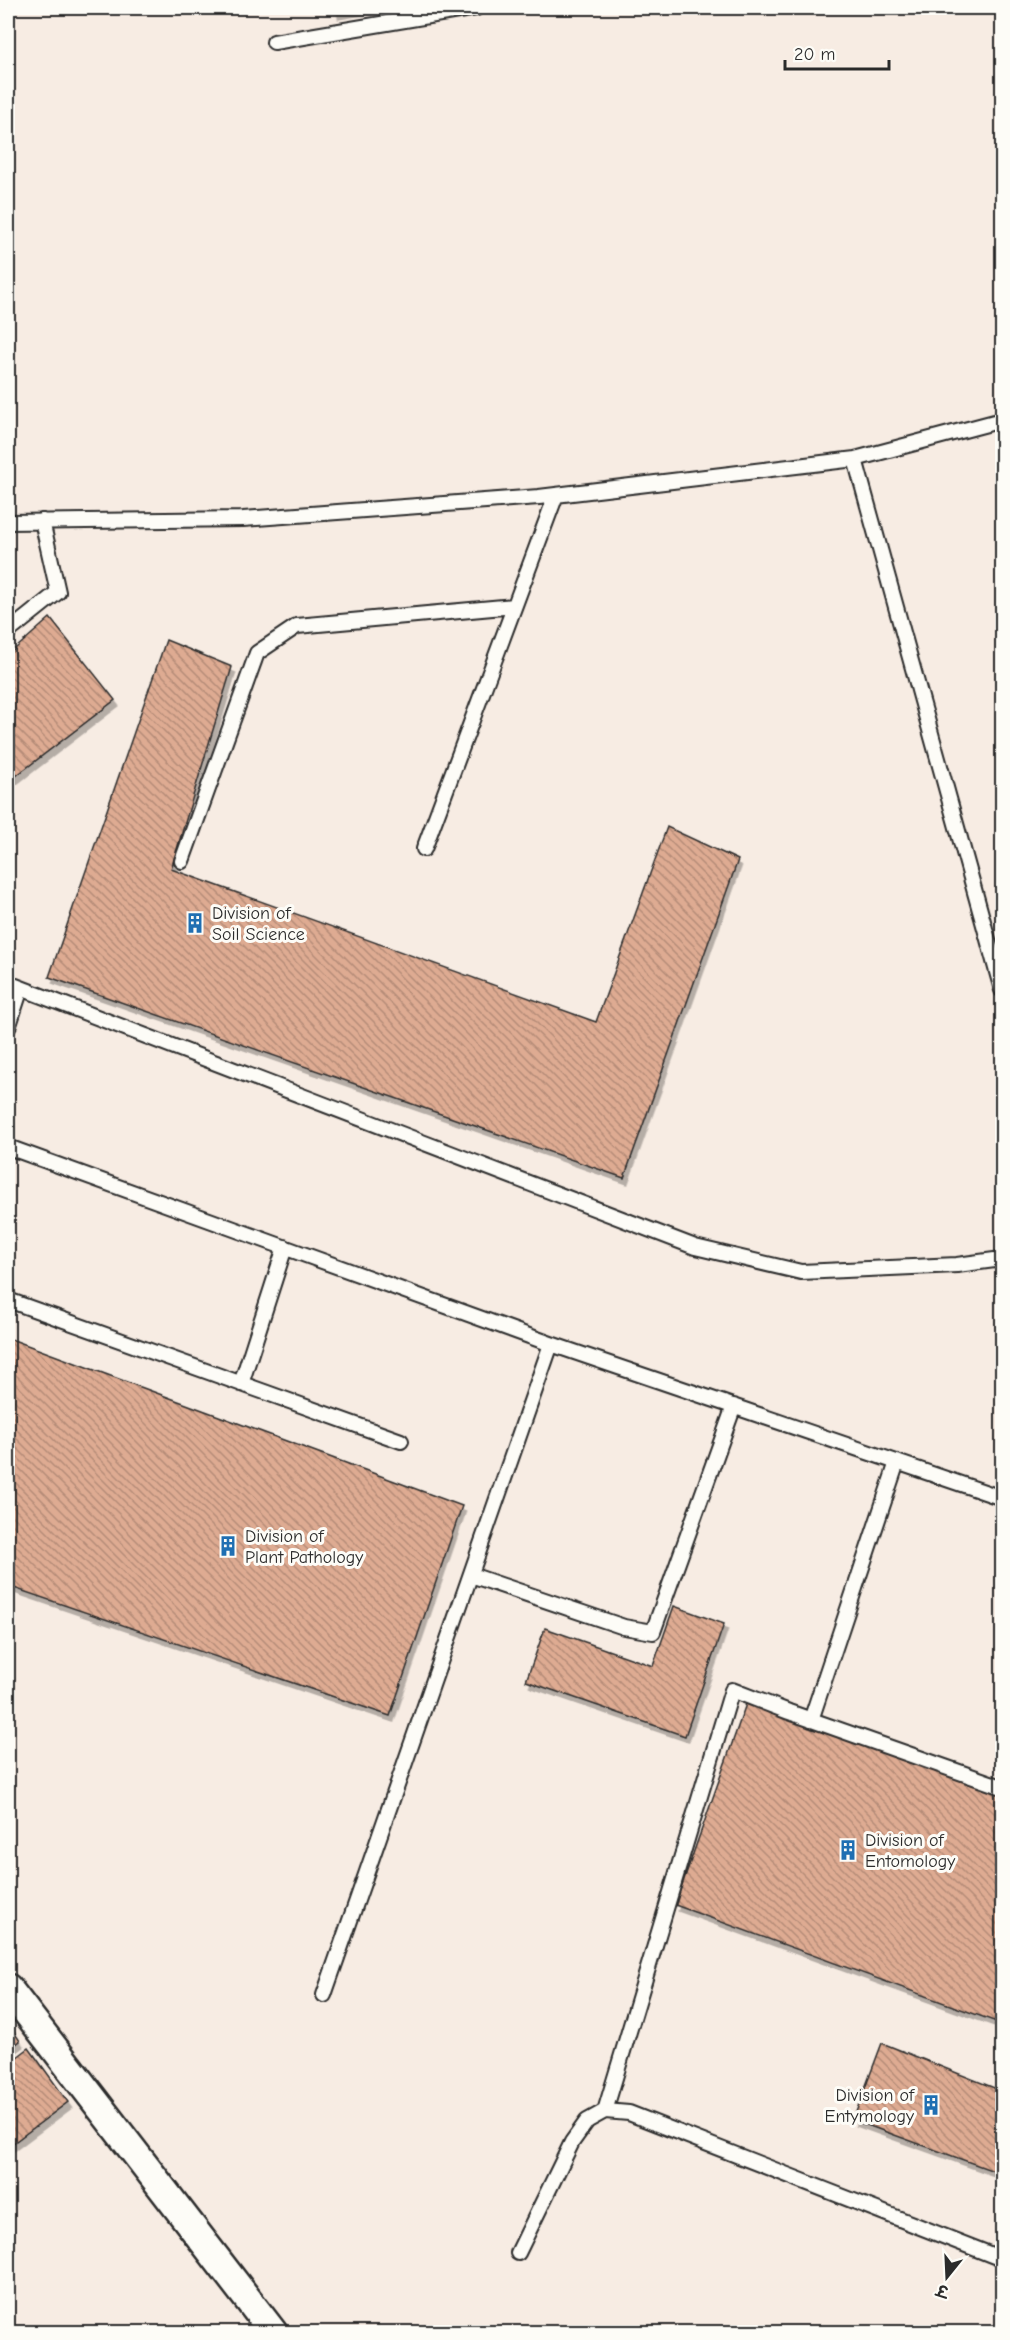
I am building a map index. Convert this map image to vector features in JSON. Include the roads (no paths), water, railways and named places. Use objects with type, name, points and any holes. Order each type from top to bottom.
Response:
[{"type":"street","points":[[8,1988],[273,2332]]},
{"type":"lane","points":[[274,42],[476,8]]},
{"type":"lane","points":[[8,522],[243,519],[556,495],[855,459],[1002,420]]},
{"type":"lane","points":[[855,459],[1002,990]]},
{"type":"lane","points":[[424,849],[556,495]]},
{"type":"lane","points":[[8,632],[58,592],[42,521]]},
{"type":"lane","points":[[182,861],[257,653],[297,626],[514,606]]},
{"type":"lane","points":[[8,983],[695,1247],[801,1272],[957,1265],[1002,1259]]},
{"type":"lane","points":[[8,1028],[21,988]]},
{"type":"lane","points":[[8,1147],[551,1344],[1002,1498]]},
{"type":"lane","points":[[241,1384],[285,1247]]},
{"type":"lane","points":[[8,1300],[401,1441]]},
{"type":"lane","points":[[324,1995],[551,1344]]},
{"type":"lane","points":[[471,1575],[624,1627],[653,1632],[734,1406]]},
{"type":"lane","points":[[811,1720],[897,1462]]},
{"type":"lane","points":[[605,2111],[732,1690],[1002,1787]]},
{"type":"lane","points":[[518,2253],[572,2142],[587,2121],[605,2111],[629,2113],[1002,2259]]},
{"type":"place","name":"Division of Soil Science","points":[[195,923]]},
{"type":"place","name":"Division of Plant Pathology","points":[[228,1546]]},
{"type":"place","name":"Division of Entomology","points":[[848,1850]]},
{"type":"place","name":"Division of Entymology","points":[[931,2105]]}]
